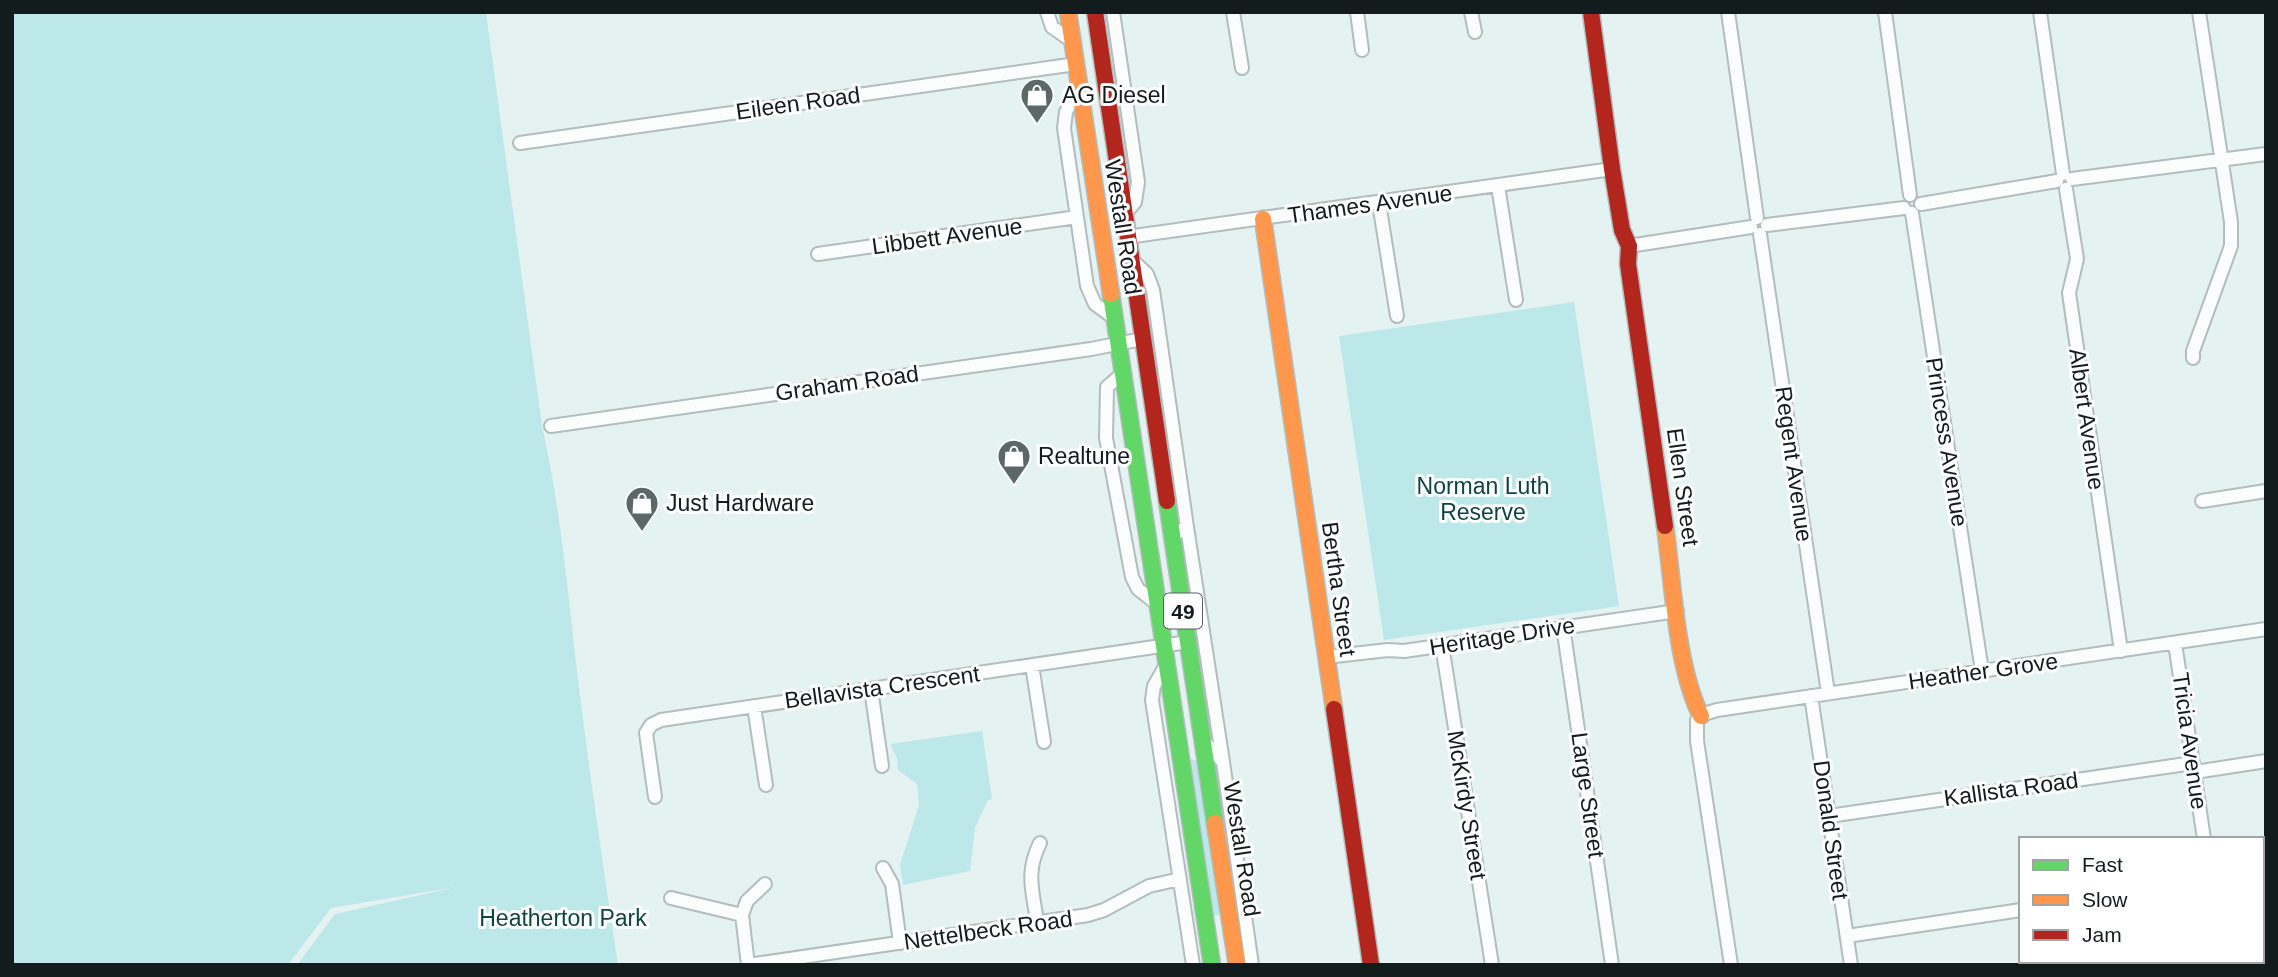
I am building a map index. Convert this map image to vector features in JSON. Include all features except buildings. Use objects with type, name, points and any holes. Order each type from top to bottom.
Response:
[{"type":"main road","name":"Westall Road","points":[[1068,12],[1107,314],[1118,343],[1212,965]]},
{"type":"main road","name":"Westall Road","points":[[1095,12],[1237,965]]},
{"type":"main road","name":"Ellen Street","points":[[1591,12],[1612,169],[1622,230],[1629,246],[1628,264],[1677,611],[1689,685],[1701,716]]},
{"type":"main road","name":"Bertha Street","points":[[1263,219],[1371,965]]},
{"type":"main road","points":[[1152,576],[1177,572]]},
{"type":"street","points":[[1047,12],[1052,27],[1072,41]]},
{"type":"street","name":"Westall Road","points":[[1113,12],[1138,182],[1135,202],[1124,215]]},
{"type":"street","points":[[1233,12],[1242,68]]},
{"type":"street","points":[[1357,12],[1363,50]]},
{"type":"street","points":[[1471,12],[1475,33]]},
{"type":"street","name":"Regent Avenue","points":[[1728,12],[1828,693]]},
{"type":"street","points":[[1885,12],[1910,195],[1918,197],[1912,208]]},
{"type":"street","name":"Albert Avenue","points":[[2040,12],[2077,259],[2069,293],[2121,651]]},
{"type":"street","points":[[2193,358],[2193,351],[2231,246],[2231,222],[2199,12]]},
{"type":"street","name":"Eileen Road","points":[[520,143],[1076,64]]},
{"type":"street","name":"Westall Road","points":[[1079,86],[1066,112],[1064,128],[1087,286],[1095,304],[1107,314]]},
{"type":"street","points":[[1629,246],[1759,226],[1912,208],[2064,181],[2266,154]]},
{"type":"street","name":"Thames Avenue","points":[[1127,237],[1612,169]]},
{"type":"street","points":[[1498,186],[1516,300]]},
{"type":"street","points":[[1379,203],[1397,316]]},
{"type":"street","name":"Princess Avenue","points":[[1912,208],[1982,671]]},
{"type":"street","name":"Libbett Avenue","points":[[818,254],[1077,217]]},
{"type":"street","name":"Westall Road","points":[[1130,258],[1147,274],[1153,290],[1252,965]]},
{"type":"street","name":"Graham Road","points":[[551,426],[1091,349],[1142,339]]},
{"type":"street","points":[[1122,374],[1107,387],[1106,438],[1132,577],[1138,589],[1156,603]]},
{"type":"street","points":[[2202,501],[2266,491]]},
{"type":"street","points":[[1172,536],[1187,527]]},
{"type":"street","name":"Heritage Drive","points":[[1325,657],[1388,650],[1404,651],[1677,611]]},
{"type":"street","name":"Large Street","points":[[1563,626],[1612,965]]},
{"type":"street","name":"Heather Grove","points":[[1701,716],[1717,710],[2266,629]]},
{"type":"street","name":"Bellavista Crescent","points":[[655,797],[646,737],[651,725],[661,720],[1188,642]]},
{"type":"street","name":"Tricia Avenue","points":[[2175,643],[2204,837]]},
{"type":"street","name":"McKirdy Street","points":[[1442,645],[1492,965]]},
{"type":"street","points":[[1032,665],[1044,742]]},
{"type":"street","points":[[1166,665],[1152,694],[1193,965]]},
{"type":"street","points":[[871,689],[882,766]]},
{"type":"street","name":"Donald Street","points":[[1811,696],[1851,965]]},
{"type":"street","points":[[754,706],[766,785]]},
{"type":"street","name":"Ellen Street","points":[[1701,716],[1696,724],[1697,741],[1731,965]]},
{"type":"street","name":"Westall Road","points":[[1203,740],[1223,762]]},
{"type":"street","name":"Kallista Road","points":[[1829,816],[2194,767],[2266,761]]},
{"type":"street","name":"Westall Road","points":[[1174,838],[1178,822],[1188,808]]},
{"type":"street","points":[[1037,922],[1030,871],[1040,843]]},
{"type":"street","points":[[883,868],[892,884],[900,943]]},
{"type":"street","name":"Nettelbeck Road","points":[[748,965],[1096,912],[1149,886],[1180,879]]},
{"type":"street","points":[[748,965],[742,915],[747,901],[765,884]]},
{"type":"street","points":[[671,898],[742,915]]},
{"type":"street","points":[[1847,936],[2019,910]]},
{"type":"green space","name":"Heatherton Park","points":[[12,12],[486,12],[542,426],[558,514],[618,965],[297,965],[335,914],[456,887],[331,908],[288,965],[12,965]]},
{"type":"green space","name":"Norman Luth Reserve","points":[[1574,302],[1619,606],[1384,640],[1339,336]]},
{"type":"green space","points":[[982,731],[992,799],[988,800],[975,828],[970,871],[903,885],[900,865],[919,805],[917,784],[898,770],[897,758],[890,744]]},
{"type":"green space","points":[[1187,758],[1198,761],[1222,914],[1212,916]]},
{"type":"traffic: fast","points":[[1111,294],[1212,965]]},
{"type":"traffic: fast","points":[[1167,501],[1215,823]]},
{"type":"traffic: slow","points":[[1068,12],[1111,294]]},
{"type":"traffic: slow","points":[[1263,219],[1334,709]]},
{"type":"traffic: slow","points":[[1665,526],[1681,649],[1701,716]]},
{"type":"traffic: slow","points":[[1215,823],[1237,965]]},
{"type":"traffic: jam","points":[[1095,12],[1167,501]]},
{"type":"traffic: jam","points":[[1591,12],[1612,169],[1622,230],[1629,246],[1628,264],[1665,526]]},
{"type":"traffic: jam","points":[[1334,709],[1371,965]]},
{"type":"place","name":"AG Diesel","points":[[1037,125]]},
{"type":"place","name":"Realtune","points":[[1014,486]]},
{"type":"place","name":"Just Hardware","points":[[642,533]]}]
